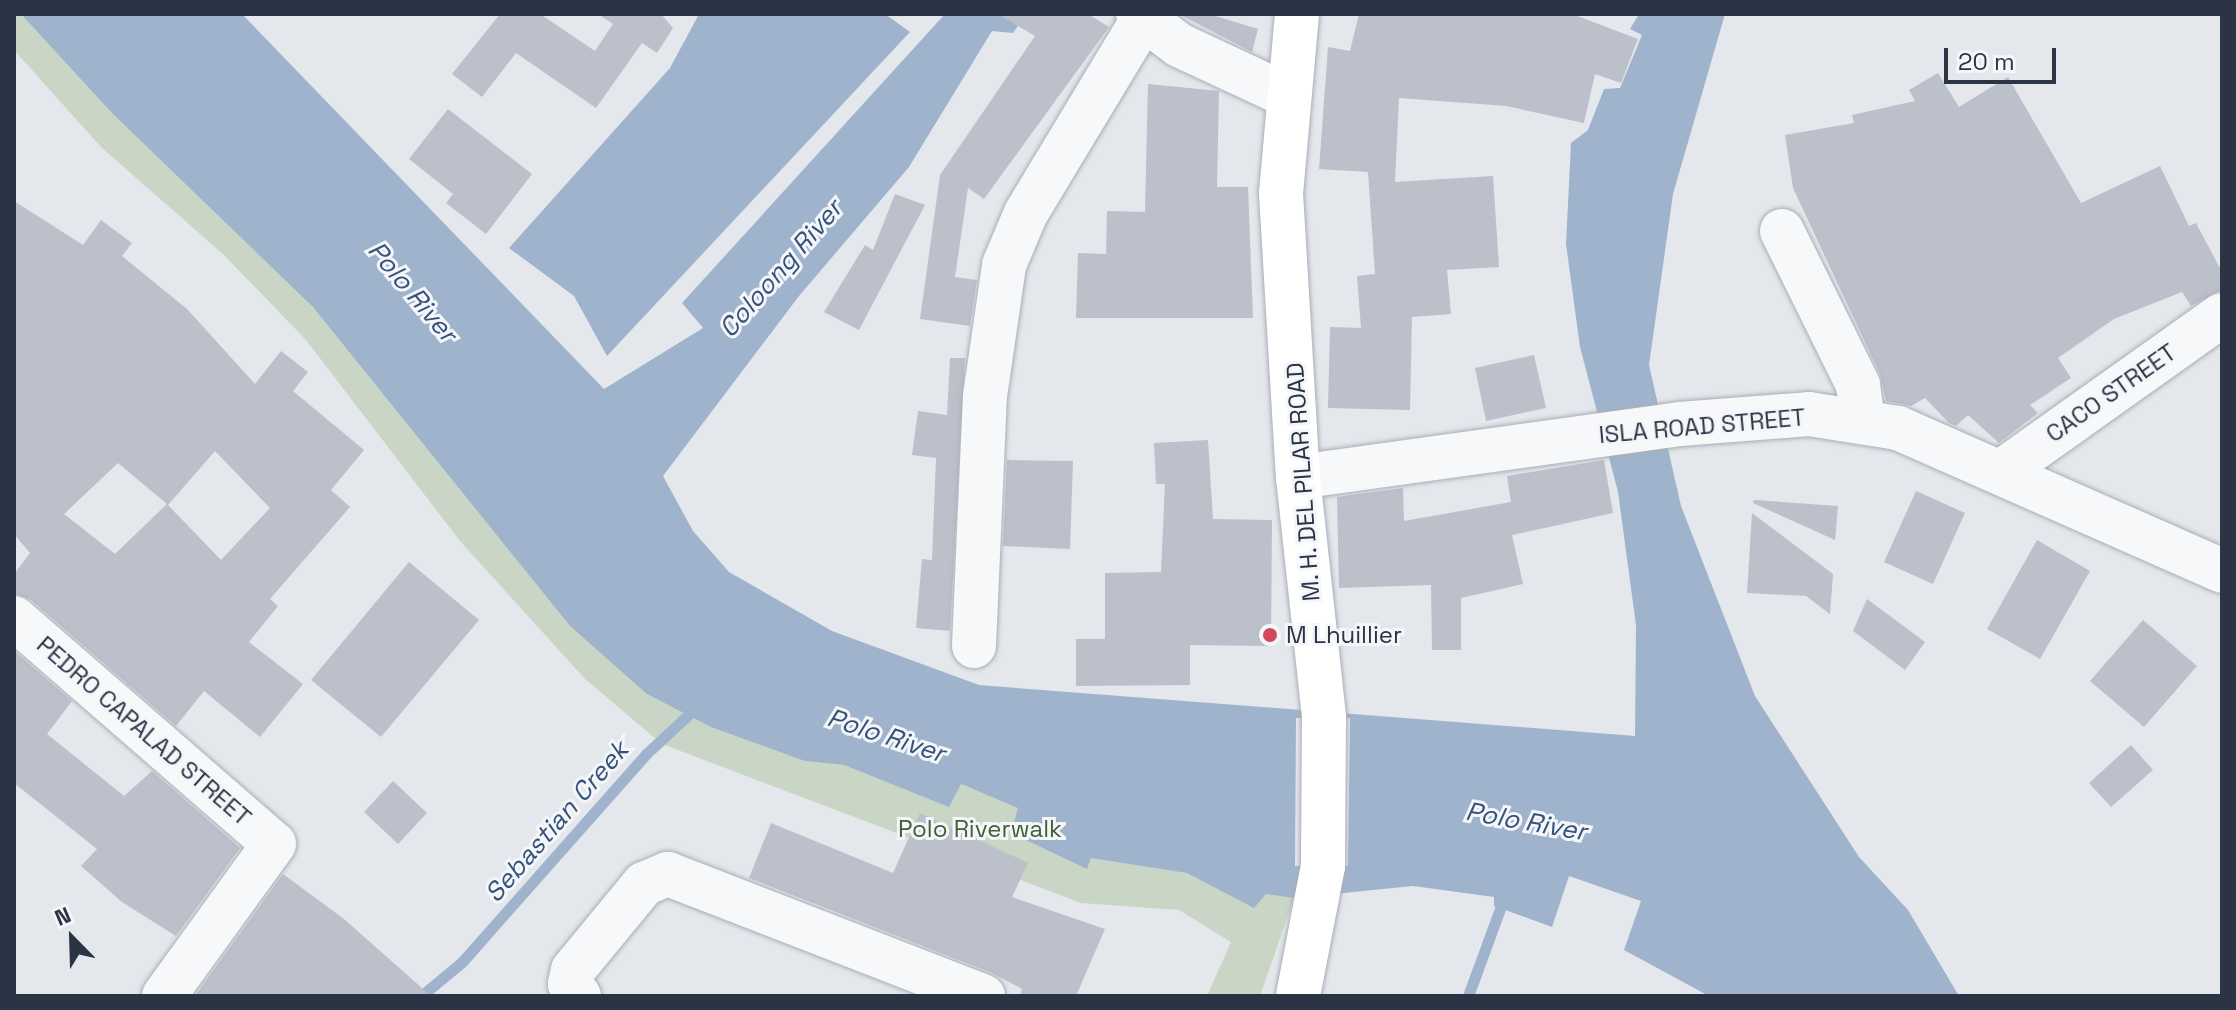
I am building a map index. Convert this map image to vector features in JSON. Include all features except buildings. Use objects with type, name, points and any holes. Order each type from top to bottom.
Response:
[{"type":"main road","name":"M. H. DEL PILAR ROAD","points":[[1297,14],[1286,95],[1281,193],[1298,477],[1324,718],[1323,866],[1298,996]]},
{"type":"street","points":[[974,646],[985,396],[1004,265],[1026,213],[1140,16],[1179,45],[1286,95]]},
{"type":"street","points":[[1782,231],[1862,405]]},
{"type":"street","name":"CACO STREET","points":[[2001,472],[2222,315]]},
{"type":"street","name":"ISLA ROAD STREET","points":[[1298,477],[1586,436],[1862,405],[2001,472],[2222,571]]},
{"type":"street","name":"PEDRO CAPALAD STREET","points":[[14,618],[274,844],[164,996]]},
{"type":"street","points":[[579,996],[570,984],[573,970],[644,884],[668,874],[983,996]]},
{"type":"green space","name":"Polo Riverwalk","points":[[14,14],[25,17],[333,309],[455,481],[570,626],[805,761],[844,765],[948,806],[960,784],[1187,872],[1294,898],[1260,996],[1208,994],[1231,942],[1179,910],[1081,903],[662,744],[585,679],[460,541],[306,340],[224,255],[101,147],[14,50]]},
{"type":"water","points":[[21,14],[242,14],[604,389],[703,328],[682,303],[945,14],[1026,14],[1013,33],[992,31],[909,167],[799,296],[663,476],[693,531],[729,572],[832,631],[979,685],[1635,736],[1636,625],[1618,492],[1580,347],[1566,244],[1571,143],[1588,130],[1604,89],[1620,88],[1642,35],[1630,29],[1639,14],[1725,14],[1673,194],[1649,365],[1681,506],[1755,696],[1859,857],[1908,910],[1959,996],[1709,996],[1624,950],[1641,901],[1569,876],[1552,927],[1494,906],[1494,897],[1413,886],[1294,898],[1266,894],[1254,908],[1187,873],[1091,858],[1087,869],[1011,833],[1018,808],[961,784],[949,807],[844,765],[805,761],[711,727],[647,694],[570,626],[313,307],[112,113]]},
{"type":"water","points":[[699,14],[885,14],[910,32],[607,356],[574,296],[509,248],[670,68]]},
{"type":"pier","points":[[1296,718],[1350,718],[1348,866],[1295,866]]},
{"type":"waterway","name":"Sebastian Creek","points":[[421,996],[462,962],[646,754],[699,705]]},
{"type":"waterway","points":[[1468,996],[1505,895]]},
{"type":"place","name":"M Lhuillier","points":[[1270,635]]},
{"type":"water label","name":"Coloong River","points":[[781,269]]},
{"type":"water label","name":"Polo River","points":[[412,292]]},
{"type":"water label","name":"Polo River","points":[[886,736]]},
{"type":"water label","name":"Polo River","points":[[1526,822]]}]
